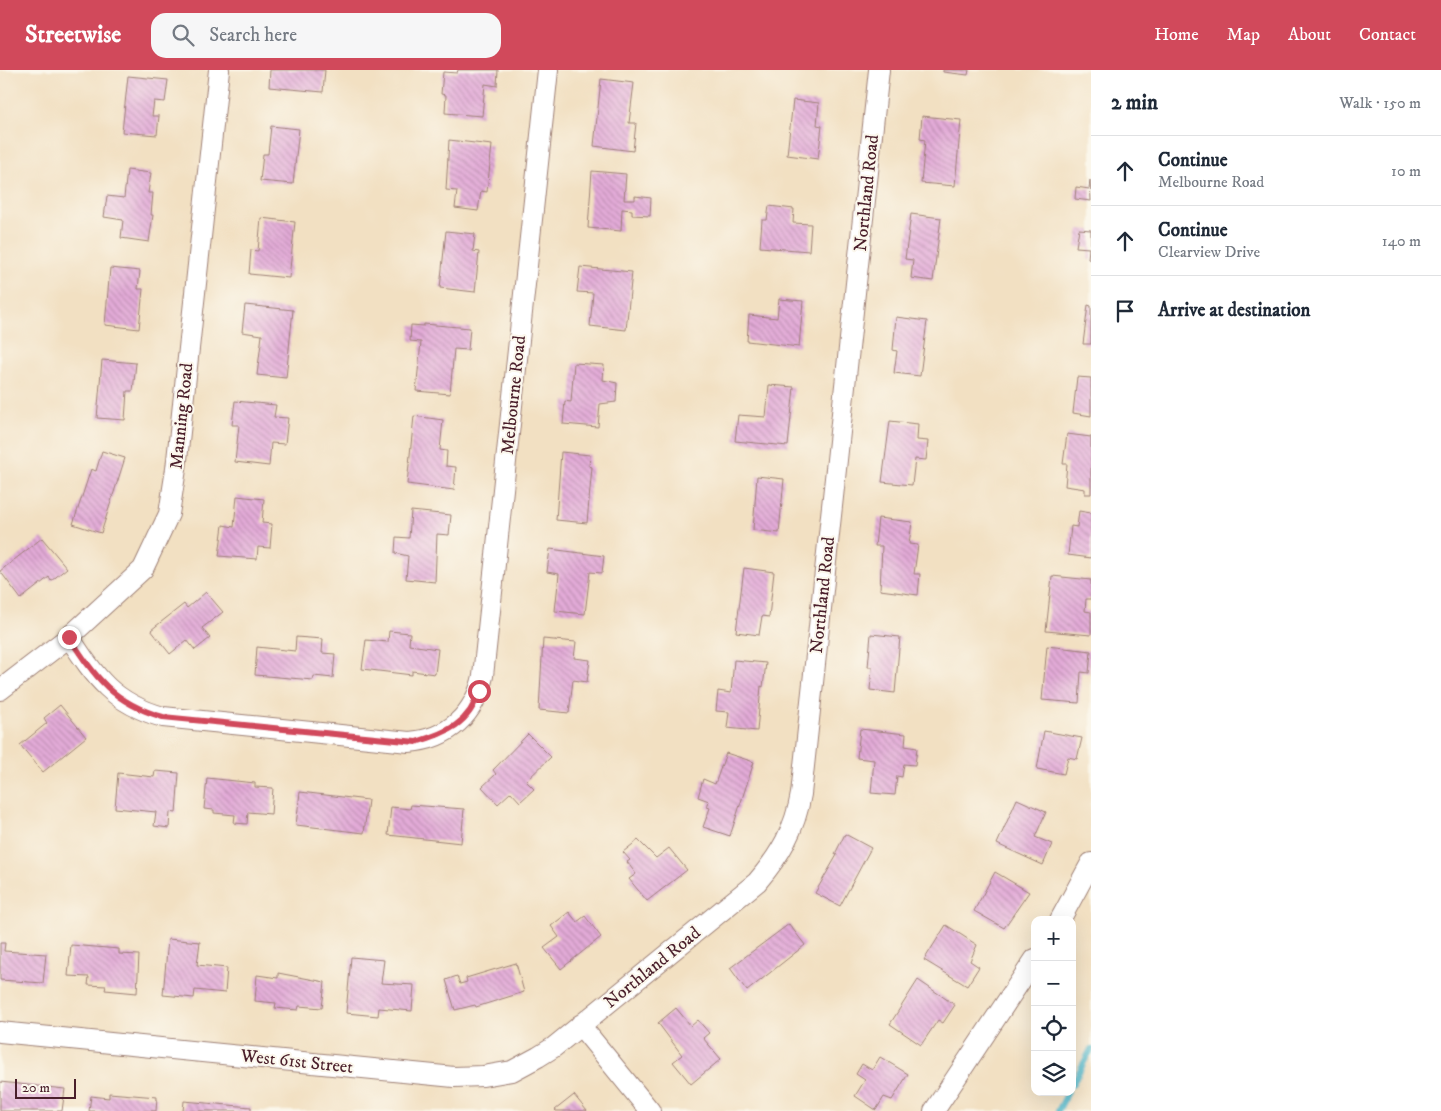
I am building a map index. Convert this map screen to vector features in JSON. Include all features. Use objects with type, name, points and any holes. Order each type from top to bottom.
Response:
[{"type":"street","name":"Manning Road","points":[[0,690],[69,637],[143,569],[169,514],[177,460],[219,70]]},
{"type":"street","name":"Melbourne Road","points":[[69,637],[95,676],[117,697],[144,712],[163,717],[409,742],[437,736],[456,725],[466,715],[476,700],[483,676],[548,70]]},
{"type":"street","name":"Northland Road","points":[[580,1025],[757,882],[782,850],[794,824],[802,784],[879,70]]},
{"type":"street","points":[[1062,916],[1091,863]]},
{"type":"street","points":[[934,1111],[1034,961]]},
{"type":"street","name":"West 61st Street","points":[[0,1032],[454,1077],[483,1076],[512,1071],[554,1047],[580,1025]]},
{"type":"street","points":[[580,1025],[650,1111]]},
{"type":"building","points":[[270,70],[325,70],[323,92],[269,87]]},
{"type":"building","points":[[458,70],[498,70],[497,86],[485,84],[482,116],[445,113],[446,95],[441,94],[443,72],[457,73]]},
{"type":"building","points":[[943,70],[969,70],[968,75],[943,72]]},
{"type":"building","points":[[128,76],[168,80],[165,102],[154,101],[152,116],[159,116],[157,135],[122,132]]},
{"type":"building","points":[[601,79],[634,83],[629,123],[636,123],[633,151],[594,146]]},
{"type":"building","points":[[793,100],[819,103],[817,125],[822,126],[818,159],[787,155]]},
{"type":"building","points":[[922,116],[961,120],[955,186],[921,183],[925,140],[920,139]]},
{"type":"building","points":[[271,126],[299,129],[293,184],[260,181],[263,154],[268,154]]},
{"type":"building","points":[[449,140],[492,145],[487,192],[481,191],[478,211],[455,208],[457,191],[446,190]]},
{"type":"building","points":[[127,170],[151,173],[148,193],[153,193],[151,215],[153,215],[149,242],[121,238],[123,220],[104,217],[107,196],[124,198]]},
{"type":"building","points":[[592,171],[626,174],[624,200],[635,200],[635,196],[651,198],[650,216],[632,215],[632,210],[622,209],[621,231],[588,228]]},
{"type":"building","points":[[1090,180],[1091,201],[1075,199],[1076,187],[1089,189]]},
{"type":"building","points":[[769,206],[794,209],[793,223],[811,224],[809,251],[760,247],[762,220],[767,220]]},
{"type":"building","points":[[911,214],[941,218],[933,281],[911,278],[913,260],[905,259]]},
{"type":"building","points":[[261,218],[295,222],[289,278],[249,274],[251,250],[258,251]]},
{"type":"building","points":[[1079,229],[1091,230],[1091,260],[1088,259],[1089,248],[1076,247]]},
{"type":"building","points":[[446,231],[475,234],[473,251],[479,252],[475,292],[440,288]]},
{"type":"building","points":[[580,267],[632,272],[626,330],[590,326],[593,293],[577,292]]},
{"type":"building","points":[[110,268],[140,271],[138,289],[143,289],[139,329],[105,325]]},
{"type":"building","points":[[779,299],[803,301],[799,347],[747,341],[749,315],[777,318]]},
{"type":"building","points":[[245,305],[293,310],[286,378],[257,375],[262,335],[242,332]]},
{"type":"building","points":[[1088,305],[1091,306],[1091,344],[1083,344]]},
{"type":"building","points":[[896,317],[927,321],[920,376],[894,373],[897,351],[893,350]]},
{"type":"building","points":[[424,324],[470,328],[468,350],[454,349],[450,394],[416,391],[421,342],[410,341],[411,325],[424,326]]},
{"type":"building","points":[[102,360],[136,363],[133,391],[127,391],[125,420],[97,418]]},
{"type":"building","points":[[574,363],[604,365],[603,380],[617,383],[616,402],[600,404],[598,427],[563,424],[565,401],[571,402]]},
{"type":"building","points":[[1077,377],[1091,378],[1091,416],[1073,413]]},
{"type":"building","points":[[769,385],[794,387],[788,446],[735,441],[738,415],[766,417]]},
{"type":"building","points":[[235,401],[276,405],[274,417],[288,418],[285,444],[271,443],[269,466],[235,462],[239,425],[232,425]]},
{"type":"building","points":[[414,416],[443,420],[440,450],[447,451],[446,466],[456,467],[454,490],[407,484]]},
{"type":"building","points":[[890,421],[918,424],[917,440],[928,441],[926,460],[915,459],[912,485],[882,482]]},
{"type":"building","points":[[1067,434],[1091,437],[1091,494],[1085,494],[1085,489],[1065,486],[1067,464],[1063,464]]},
{"type":"building","points":[[102,451],[125,458],[101,533],[73,524],[91,469],[96,471]]},
{"type":"building","points":[[561,452],[590,455],[589,466],[592,467],[587,523],[556,520]]},
{"type":"building","points":[[757,476],[784,479],[779,533],[753,530]]},
{"type":"building","points":[[237,496],[264,499],[262,523],[272,524],[270,548],[258,547],[257,559],[219,556],[223,525],[234,527]]},
{"type":"building","points":[[411,511],[451,515],[449,535],[437,534],[435,582],[406,579],[408,556],[395,553],[396,537],[409,538]]},
{"type":"building","points":[[1079,511],[1091,513],[1091,558],[1068,555],[1071,526],[1077,527]]},
{"type":"building","points":[[878,518],[912,522],[909,544],[918,545],[914,574],[920,574],[918,595],[880,590],[882,546],[875,546]]},
{"type":"building","points":[[42,538],[67,568],[51,581],[49,577],[21,599],[0,571]]},
{"type":"building","points":[[550,549],[604,556],[602,573],[590,572],[585,614],[555,611],[559,574],[547,572]]},
{"type":"building","points":[[744,568],[774,572],[769,617],[762,616],[759,635],[736,632]]},
{"type":"building","points":[[1052,576],[1091,580],[1091,599],[1086,599],[1085,611],[1091,612],[1091,635],[1046,631]]},
{"type":"building","points":[[206,592],[223,612],[202,628],[210,638],[195,650],[187,640],[170,654],[151,630],[184,604],[187,608]]},
{"type":"building","points":[[389,631],[410,633],[409,645],[438,649],[435,674],[412,671],[412,675],[362,669],[366,640],[388,642]]},
{"type":"building","points":[[871,634],[900,637],[895,693],[870,690],[872,667],[868,667]]},
{"type":"building","points":[[296,637],[323,639],[322,653],[335,654],[333,678],[314,676],[313,680],[255,675],[257,647],[295,651]]},
{"type":"building","points":[[543,639],[576,642],[574,658],[590,660],[587,682],[573,680],[569,713],[539,710]]},
{"type":"building","points":[[1047,646],[1091,651],[1089,673],[1081,672],[1079,703],[1042,700]]},
{"type":"building","points":[[734,660],[766,663],[763,687],[761,686],[757,731],[727,728],[729,712],[716,711],[718,691],[731,693]]},
{"type":"building","points":[[60,705],[86,737],[43,772],[20,745],[47,723],[44,718]]},
{"type":"building","points":[[860,729],[906,734],[905,746],[917,748],[915,765],[904,764],[902,777],[897,776],[895,795],[871,793],[874,760],[857,758]]},
{"type":"building","points":[[1044,731],[1082,738],[1077,759],[1068,757],[1064,774],[1037,769]]},
{"type":"building","points":[[528,734],[551,757],[526,781],[534,789],[520,802],[511,792],[498,804],[482,787],[496,774],[493,770]]},
{"type":"building","points":[[726,753],[754,762],[730,836],[703,827],[710,808],[707,807],[709,801],[698,797],[703,779],[715,784]]},
{"type":"building","points":[[155,771],[179,773],[176,813],[170,812],[169,828],[154,826],[156,812],[115,808],[118,773],[154,777]]},
{"type":"building","points":[[207,778],[255,783],[255,787],[273,788],[271,814],[248,812],[247,824],[234,823],[235,815],[214,813],[214,810],[204,809]]},
{"type":"building","points":[[300,792],[368,800],[364,833],[296,825]]},
{"type":"building","points":[[1017,799],[1046,812],[1035,837],[1052,844],[1043,865],[997,844]]},
{"type":"building","points":[[411,805],[464,809],[461,843],[388,835],[391,807],[410,809]]},
{"type":"building","points":[[845,834],[871,848],[840,906],[815,893],[837,855],[835,854]]},
{"type":"building","points":[[638,840],[656,858],[669,848],[687,870],[647,901],[629,879],[636,874],[627,862],[630,860],[623,852]]},
{"type":"building","points":[[995,872],[1029,892],[1004,928],[974,911]]},
{"type":"building","points":[[569,912],[577,922],[585,916],[601,937],[561,969],[544,948],[559,937],[551,926]]},
{"type":"building","points":[[789,924],[805,945],[747,991],[730,968]]},
{"type":"building","points":[[946,925],[977,945],[970,961],[979,967],[967,986],[924,960]]},
{"type":"building","points":[[168,939],[200,942],[197,965],[227,968],[225,993],[195,990],[194,998],[163,995]]},
{"type":"building","points":[[0,943],[5,943],[4,951],[46,954],[43,983],[0,980]]},
{"type":"building","points":[[71,945],[119,949],[119,954],[139,955],[137,993],[105,990],[106,986],[88,985],[89,977],[68,976]]},
{"type":"building","points":[[351,957],[384,960],[381,983],[414,985],[412,1011],[379,1008],[378,1016],[346,1013]]},
{"type":"building","points":[[516,963],[524,992],[476,1007],[475,1005],[455,1010],[446,980],[457,976],[460,984],[467,982],[466,978]]},
{"type":"building","points":[[278,973],[325,982],[322,1008],[299,1006],[298,1010],[275,1008],[276,1003],[255,1001],[257,975],[278,978]]},
{"type":"building","points":[[918,980],[955,1005],[943,1023],[938,1020],[921,1045],[890,1024]]},
{"type":"building","points":[[676,1008],[691,1026],[698,1020],[709,1033],[703,1038],[721,1059],[691,1084],[673,1062],[682,1055],[658,1023]]},
{"type":"building","points":[[880,1057],[908,1074],[892,1100],[884,1097],[876,1110],[855,1096],[865,1080],[856,1074],[862,1064],[872,1070]]},
{"type":"building","points":[[0,1082],[65,1089],[62,1111],[0,1111]]},
{"type":"building","points":[[109,1093],[157,1097],[156,1111],[89,1111],[91,1096],[109,1098]]},
{"type":"building","points":[[574,1095],[587,1111],[555,1110]]},
{"type":"building","points":[[184,1101],[251,1107],[251,1111],[183,1111]]},
{"type":"waterway","points":[[1076,1077],[1091,1049]]},
{"type":"waterway","points":[[1058,1111],[1066,1096]]},
{"type":"route","points":[[69,637],[95,676],[117,697],[144,712],[163,717],[416,742],[430,739],[456,725],[472,707],[479,691]]}]
